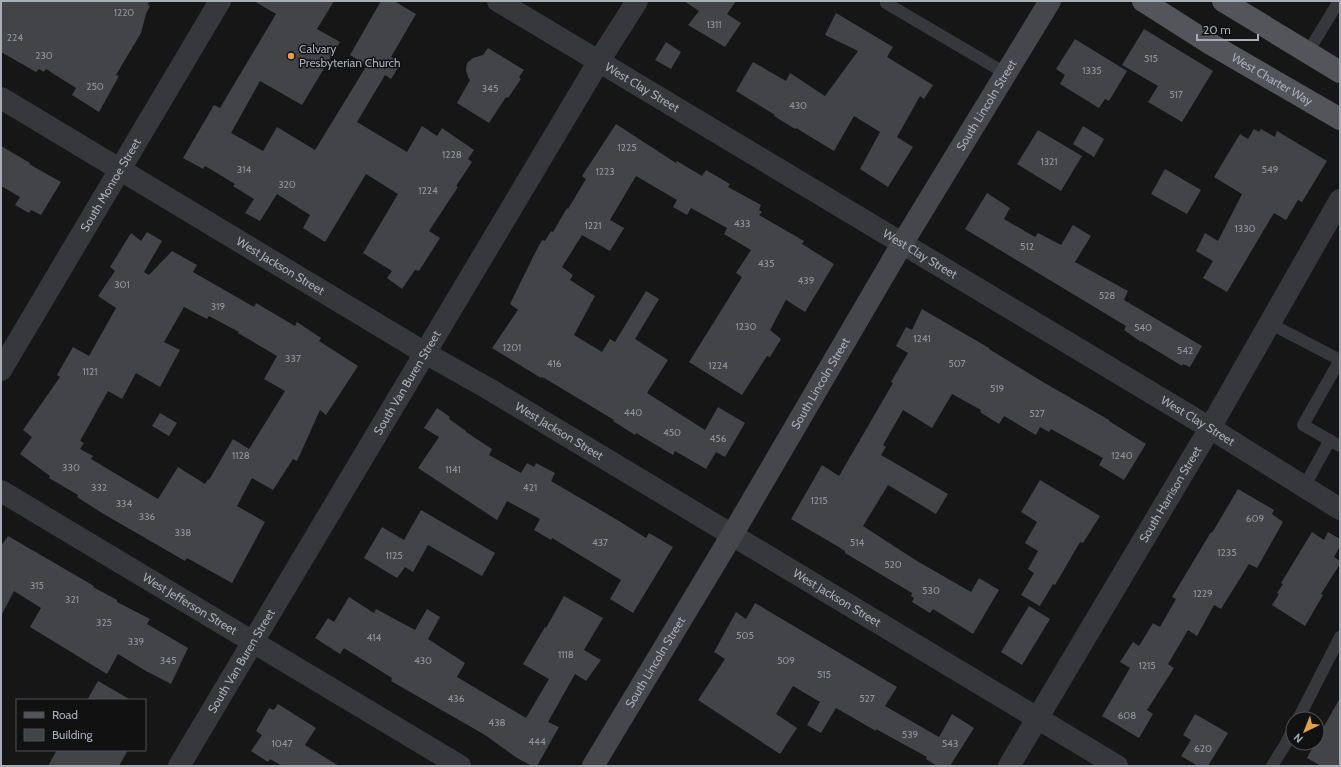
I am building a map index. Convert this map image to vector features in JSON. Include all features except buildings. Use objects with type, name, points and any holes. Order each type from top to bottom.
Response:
[{"type":"main road","name":"West Charter Way","points":[[1143,1],[1209,43],[1340,118]]},
{"type":"main road","points":[[1237,4],[1340,72]]},
{"type":"street","name":"South Monroe Street","points":[[1,370],[220,1]]},
{"type":"street","name":"West Clay Street","points":[[498,1],[1210,428],[1340,509]]},
{"type":"street","name":"South Van Buren Street","points":[[179,766],[599,61],[637,1]]},
{"type":"street","name":"South Lincoln Street","points":[[593,766],[732,535],[902,244],[1050,1]]},
{"type":"street","name":"West Jackson Street","points":[[1,98],[1117,766]]},
{"type":"street","name":"South Harrison Street","points":[[1009,766],[1210,428],[1340,200]]},
{"type":"street","name":"West Jefferson Street","points":[[1,491],[460,766]]},
{"type":"lane","points":[[1308,52],[1339,1]]},
{"type":"lane","points":[[886,3],[1006,73]]},
{"type":"lane","points":[[1269,323],[1340,360],[1303,425],[1335,443],[1304,487]]},
{"type":"lane","points":[[1302,711],[1340,637]]},
{"type":"lane","points":[[1272,766],[1285,745]]},
{"type":"place","name":"Calvary Presbyterian Church","points":[[291,56]]}]
